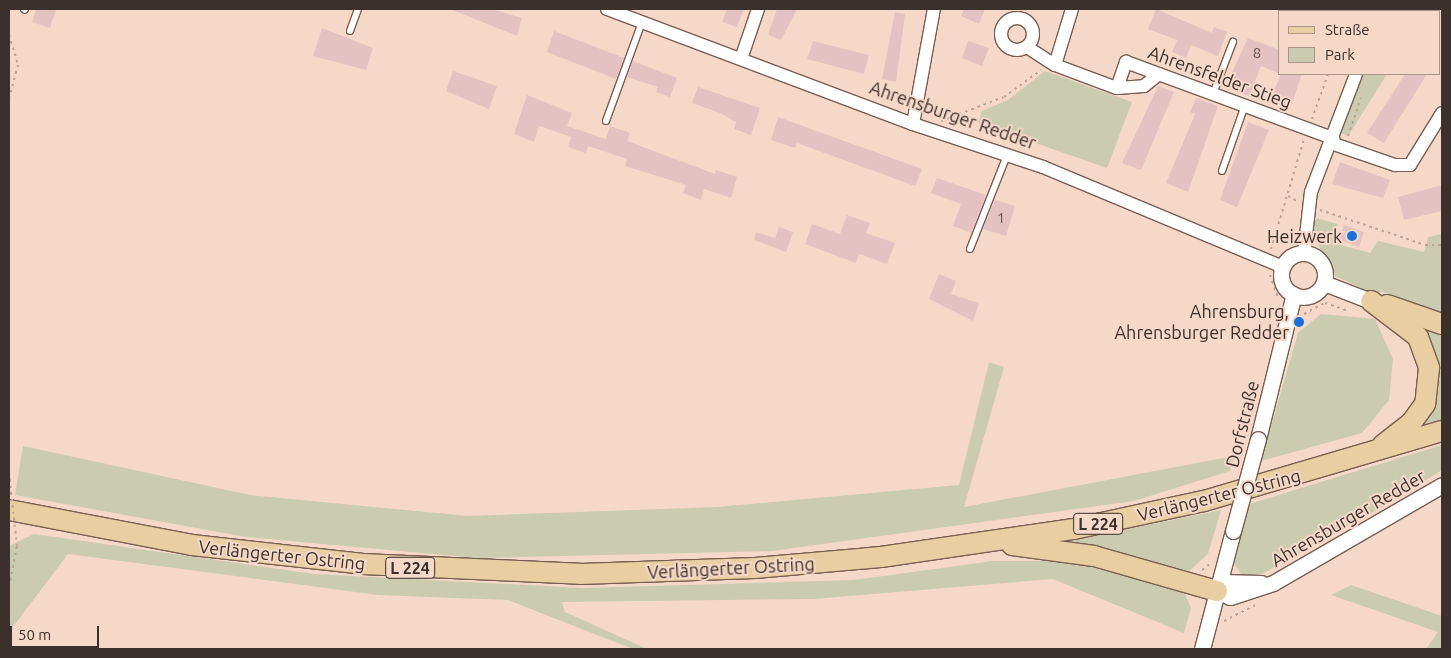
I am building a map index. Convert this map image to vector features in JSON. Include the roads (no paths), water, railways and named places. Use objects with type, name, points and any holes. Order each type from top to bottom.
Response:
[{"type":"main road","points":[[1371,301],[1442,324]]},
{"type":"main road","points":[[1361,458],[1411,423],[1425,404],[1430,379],[1418,337],[1371,301]]},
{"type":"main road","name":"Verlängerter Ostring","points":[[9,510],[192,545],[363,564],[500,574],[626,574],[755,568],[990,542],[1167,509],[1361,458],[1442,431]]},
{"type":"main road","points":[[990,542],[1094,556],[1218,587]]},
{"type":"street","name":"Ahrensburger Redder","points":[[607,9],[914,124],[1007,155],[1283,267]]},
{"type":"street","points":[[741,59],[758,9]]},
{"type":"street","points":[[914,124],[934,9]]},
{"type":"street","points":[[1051,62],[1072,9]]},
{"type":"street","points":[[1026,47],[1051,62],[1117,88],[1144,86],[1159,74]]},
{"type":"street","name":"Ahrensfelder Stieg","points":[[1117,88],[1126,62],[1309,129],[1346,148],[1410,165],[1442,113]]},
{"type":"street","points":[[1304,253],[1308,206],[1356,75]]},
{"type":"street","points":[[1304,253],[1322,263],[1324,284],[1311,295],[1294,294],[1282,280],[1283,267],[1291,256],[1304,253]]},
{"type":"street","points":[[1324,284],[1371,301]]},
{"type":"street","name":"Dorfstraße","points":[[1202,649],[1258,439],[1294,294]]},
{"type":"street","name":"Ahrensburger Redder","points":[[1218,587],[1230,597],[1274,583],[1442,486]]},
{"type":"lane","points":[[350,31],[358,9]]},
{"type":"lane","points":[[606,121],[642,22]]},
{"type":"lane","points":[[1213,94],[1233,42]]},
{"type":"lane","points":[[1222,171],[1245,105]]},
{"type":"lane","points":[[970,249],[1007,155]]},
{"type":"place","name":"Heizwerk","points":[[1352,236]]},
{"type":"place","name":"Ahrensburg, Ahrensburger Redder","points":[[1299,322]]}]
